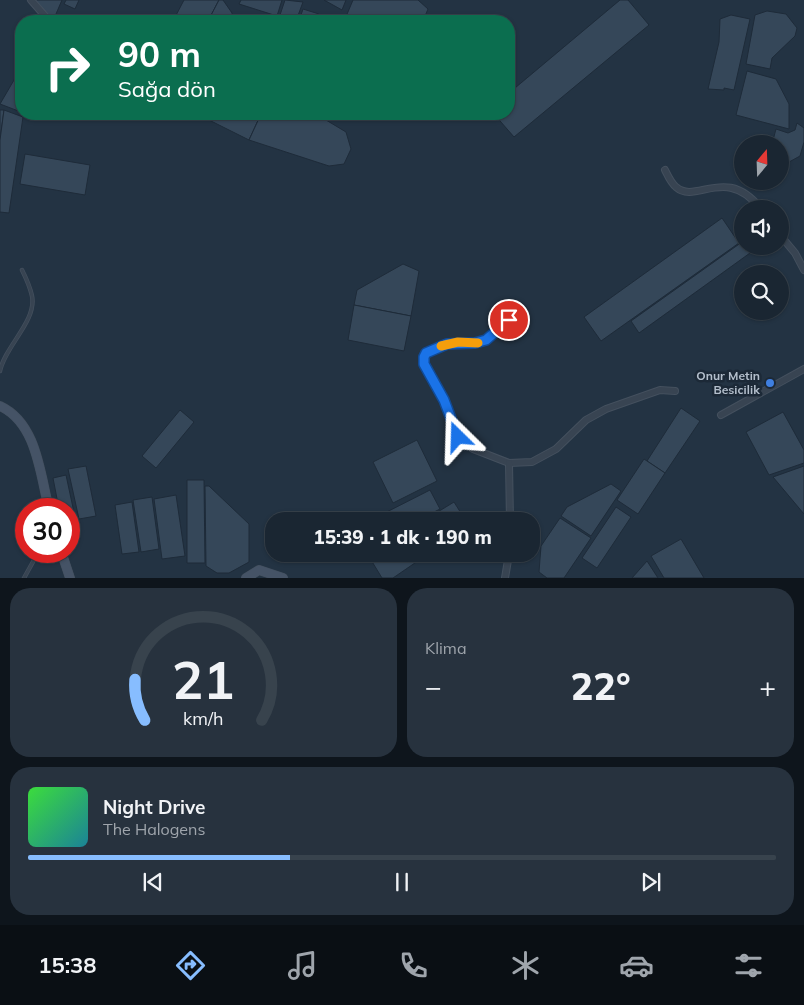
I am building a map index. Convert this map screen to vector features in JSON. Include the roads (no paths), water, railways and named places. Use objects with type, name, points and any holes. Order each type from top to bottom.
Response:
[{"type":"main road","points":[[0,404],[10,411],[29,434],[46,498]]},
{"type":"main road","points":[[65,563],[70,578]]},
{"type":"main road","points":[[246,578],[259,570],[283,578]]},
{"type":"street","points":[[30,0],[44,15]]},
{"type":"street","points":[[665,170],[673,185],[679,190],[686,191],[723,186],[733,187],[749,194],[754,200]]},
{"type":"street","points":[[789,246],[804,270]]},
{"type":"street","points":[[509,320],[486,340],[475,343],[458,342],[442,345],[426,353],[424,360],[444,400],[458,437],[473,449],[509,463],[525,464],[538,460],[556,449],[586,420],[606,410],[660,390],[675,390]]},
{"type":"street","points":[[721,415],[804,369]]},
{"type":"street","points":[[0,398],[0,404]]},
{"type":"street","points":[[509,463],[510,512]]},
{"type":"street","points":[[505,578],[508,562]]},
{"type":"lane","points":[[0,371],[4,357],[27,320],[31,309],[32,296],[22,270]]},
{"type":"lane","points":[[24,578],[32,563]]},
{"type":"place","name":"Onur Metin Besicilik","points":[[770,383]]}]
